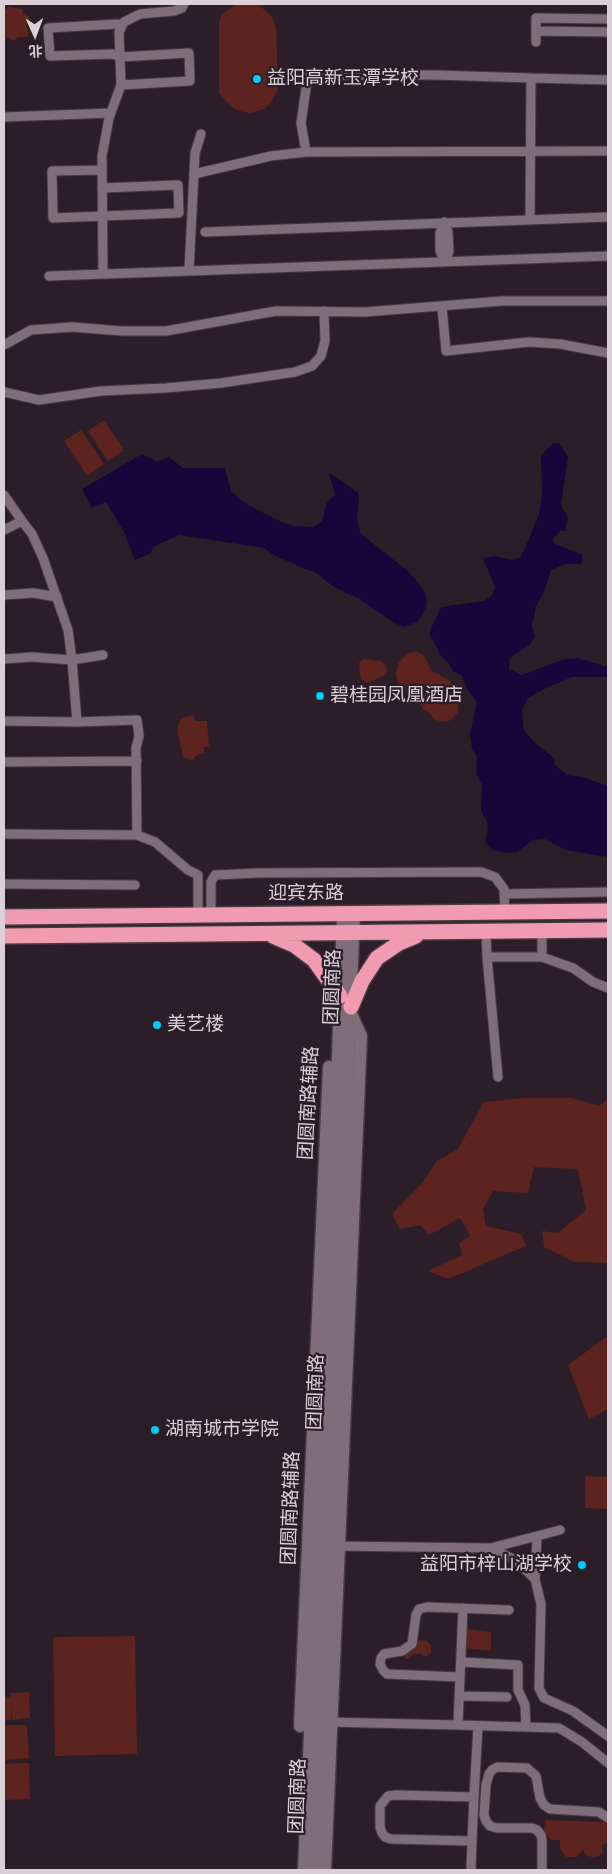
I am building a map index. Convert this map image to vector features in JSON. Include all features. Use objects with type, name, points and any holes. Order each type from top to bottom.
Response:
[{"type":"highway","name":"迎宾东路","points":[[4,917],[608,911]]},
{"type":"highway","name":"迎宾东路","points":[[4,936],[608,930]]},
{"type":"highway","points":[[267,933],[294,945],[314,960],[346,1004],[377,958],[399,943],[425,932]]},
{"type":"main road","name":"团圆南路","points":[[314,1870],[325,1722],[334,1546],[348,914]]},
{"type":"main road","name":"团圆南路","points":[[304,1870],[331,1255],[346,1004]]},
{"type":"main road","name":"团圆南路辅路","points":[[295,1870],[332,1007],[346,1004]]},
{"type":"main road","points":[[325,1722],[325,1870]]},
{"type":"street","points":[[103,274],[101,170],[111,113],[121,85],[119,32],[124,22],[140,14],[174,12],[182,8],[184,4]]},
{"type":"street","points":[[536,42],[536,18],[608,19]]},
{"type":"street","points":[[121,85],[190,81],[189,54],[120,57],[113,54],[50,56],[48,28],[118,24],[122,26]]},
{"type":"street","points":[[536,31],[608,32]]},
{"type":"street","points":[[306,152],[300,123],[308,75],[435,75],[608,80]]},
{"type":"street","points":[[530,219],[531,78]]},
{"type":"street","points":[[4,117],[111,113]]},
{"type":"street","points":[[189,271],[195,153],[201,134]]},
{"type":"street","points":[[194,174],[271,156],[306,152],[608,151]]},
{"type":"street","points":[[101,170],[52,171],[53,218],[179,213],[178,185],[102,188]]},
{"type":"street","points":[[205,232],[608,217]]},
{"type":"street","points":[[444,222],[448,232],[449,251],[445,262]]},
{"type":"street","points":[[49,276],[608,256]]},
{"type":"street","points":[[4,345],[31,330],[72,327],[122,331],[166,331],[276,311],[365,312],[502,301],[608,301]]},
{"type":"street","points":[[442,307],[446,351],[528,342],[560,344],[608,353]]},
{"type":"street","points":[[4,392],[39,400],[101,391],[184,387],[295,372],[312,366],[321,356],[325,341],[324,312]]},
{"type":"street","points":[[4,495],[32,534],[57,596],[68,630],[77,722]]},
{"type":"street","points":[[4,530],[22,521]]},
{"type":"street","points":[[4,595],[33,593],[57,596]]},
{"type":"street","points":[[4,659],[32,657],[72,660],[103,655]]},
{"type":"street","points":[[4,721],[77,722],[137,720],[139,736],[136,761],[137,835]]},
{"type":"street","points":[[4,762],[136,761]]},
{"type":"street","points":[[4,834],[137,835],[155,842],[188,870],[198,875],[205,915]]},
{"type":"street","points":[[205,915],[211,882],[216,875],[481,872],[495,877],[504,889],[505,912]]},
{"type":"street","points":[[4,884],[135,885]]},
{"type":"street","points":[[504,894],[608,892]]},
{"type":"street","points":[[486,931],[498,1077]]},
{"type":"street","points":[[542,931],[542,957]]},
{"type":"street","points":[[487,957],[542,957],[573,968],[594,982],[608,988]]},
{"type":"street","points":[[334,1546],[491,1548],[560,1530]]},
{"type":"street","points":[[537,1536],[534,1579],[541,1604],[539,1688],[544,1698],[573,1710],[608,1736]]},
{"type":"street","points":[[491,1548],[515,1560],[534,1579]]},
{"type":"street","points":[[460,1677],[387,1674],[380,1664],[384,1654],[402,1651],[412,1644],[416,1614],[419,1609],[426,1607],[509,1610]]},
{"type":"street","points":[[458,1726],[463,1608]]},
{"type":"street","points":[[461,1662],[518,1665],[518,1690],[525,1705],[526,1728]]},
{"type":"street","points":[[459,1696],[507,1697]]},
{"type":"street","points":[[325,1722],[559,1728],[582,1742],[608,1763]]},
{"type":"street","points":[[471,1870],[478,1726]]},
{"type":"street","points":[[542,1870],[542,1840],[537,1830],[532,1828],[497,1828],[490,1826],[486,1821],[484,1815],[486,1785],[492,1770],[497,1767],[527,1768],[536,1776],[540,1798],[550,1810],[599,1812],[608,1818]]},
{"type":"street","points":[[472,1841],[391,1839],[385,1836],[380,1828],[380,1806],[388,1796],[396,1794],[474,1797]]},
{"type":"shaded area","points":[[236,4],[258,4],[272,17],[276,27],[278,89],[270,104],[264,109],[251,113],[233,108],[219,92],[219,22],[222,14]]},
{"type":"shaded area","points":[[8,7],[22,9],[23,13],[29,17],[29,22],[26,25],[29,34],[27,37],[18,37],[14,41],[6,37],[4,16],[7,17],[4,11]]},
{"type":"shaded area","points":[[104,420],[124,450],[108,461],[88,431]]},
{"type":"shaded area","points":[[81,430],[104,464],[87,476],[64,441]]},
{"type":"shaded area","points":[[559,443],[568,457],[561,505],[568,518],[565,531],[560,531],[552,540],[555,544],[583,555],[581,564],[565,564],[551,570],[543,595],[536,606],[532,626],[535,636],[531,644],[514,655],[509,661],[509,669],[522,675],[565,659],[578,658],[608,667],[608,677],[572,677],[548,687],[528,698],[522,711],[524,730],[535,743],[554,758],[555,765],[567,775],[583,777],[608,786],[608,857],[566,850],[545,839],[533,840],[517,852],[506,853],[493,850],[485,842],[488,829],[487,821],[481,811],[482,785],[476,773],[477,757],[472,749],[470,734],[477,702],[468,691],[462,676],[453,671],[448,662],[441,656],[429,633],[441,607],[484,601],[492,595],[495,587],[483,558],[495,556],[512,560],[521,557],[539,515],[542,494],[541,456],[552,444]]},
{"type":"shaded area","points":[[142,454],[157,462],[169,457],[183,468],[225,468],[231,491],[245,503],[292,526],[313,527],[322,521],[327,502],[335,495],[329,473],[359,494],[357,520],[361,534],[408,571],[423,589],[427,600],[426,608],[418,622],[403,627],[361,600],[334,587],[316,573],[275,556],[264,548],[179,535],[153,547],[151,553],[135,560],[124,532],[106,502],[92,508],[82,489]]},
{"type":"shaded area","points":[[412,652],[418,652],[424,656],[432,671],[450,681],[455,688],[459,695],[458,712],[451,720],[445,722],[435,720],[420,705],[415,694],[398,685],[396,673],[399,662]]},
{"type":"shaded area","points":[[363,659],[380,661],[386,665],[387,671],[384,676],[367,683],[362,680],[359,663]]},
{"type":"shaded area","points":[[187,716],[194,716],[195,721],[207,721],[209,747],[204,747],[204,754],[198,754],[192,760],[183,757],[178,733],[181,719]]},
{"type":"shaded area","points":[[524,1098],[572,1098],[599,1106],[608,1099],[608,1263],[575,1262],[544,1247],[542,1231],[558,1233],[586,1210],[578,1169],[534,1167],[528,1193],[493,1191],[483,1209],[486,1226],[521,1234],[526,1246],[448,1279],[428,1271],[462,1255],[459,1243],[470,1236],[460,1218],[429,1235],[420,1225],[400,1229],[392,1214],[423,1182],[437,1161],[458,1149],[484,1102]]},
{"type":"shaded area","points":[[608,1336],[608,1409],[589,1419],[568,1365]]},
{"type":"shaded area","points":[[585,1476],[608,1477],[608,1509],[585,1508]]},
{"type":"shaded area","points":[[465,1629],[491,1632],[491,1651],[464,1648]]},
{"type":"shaded area","points":[[135,1636],[137,1754],[55,1756],[53,1637]]},
{"type":"shaded area","points":[[416,1640],[427,1641],[431,1645],[431,1653],[427,1656],[415,1654],[406,1659],[404,1653],[411,1650]]},
{"type":"shaded area","points":[[29,1692],[30,1718],[12,1720],[11,1701],[11,1720],[4,1720],[4,1698],[11,1698],[11,1693]]},
{"type":"shaded area","points":[[4,1725],[27,1725],[29,1758],[4,1760]]},
{"type":"shaded area","points":[[29,1763],[30,1799],[4,1800],[4,1764]]},
{"type":"shaded area","points":[[545,1820],[605,1822],[608,1826],[608,1842],[602,1845],[603,1852],[599,1856],[587,1856],[583,1850],[577,1857],[566,1857],[560,1849],[560,1840],[551,1840],[544,1832]]},
{"type":"place","name":"益阳高新玉潭学校","points":[[257,79]]},
{"type":"place","name":"碧桂园凤凰酒店","points":[[320,696]]},
{"type":"place","name":"美艺楼","points":[[157,1025]]},
{"type":"place","name":"湖南城市学院","points":[[155,1430]]},
{"type":"place","name":"益阳市梓山湖学校","points":[[582,1565]]}]
